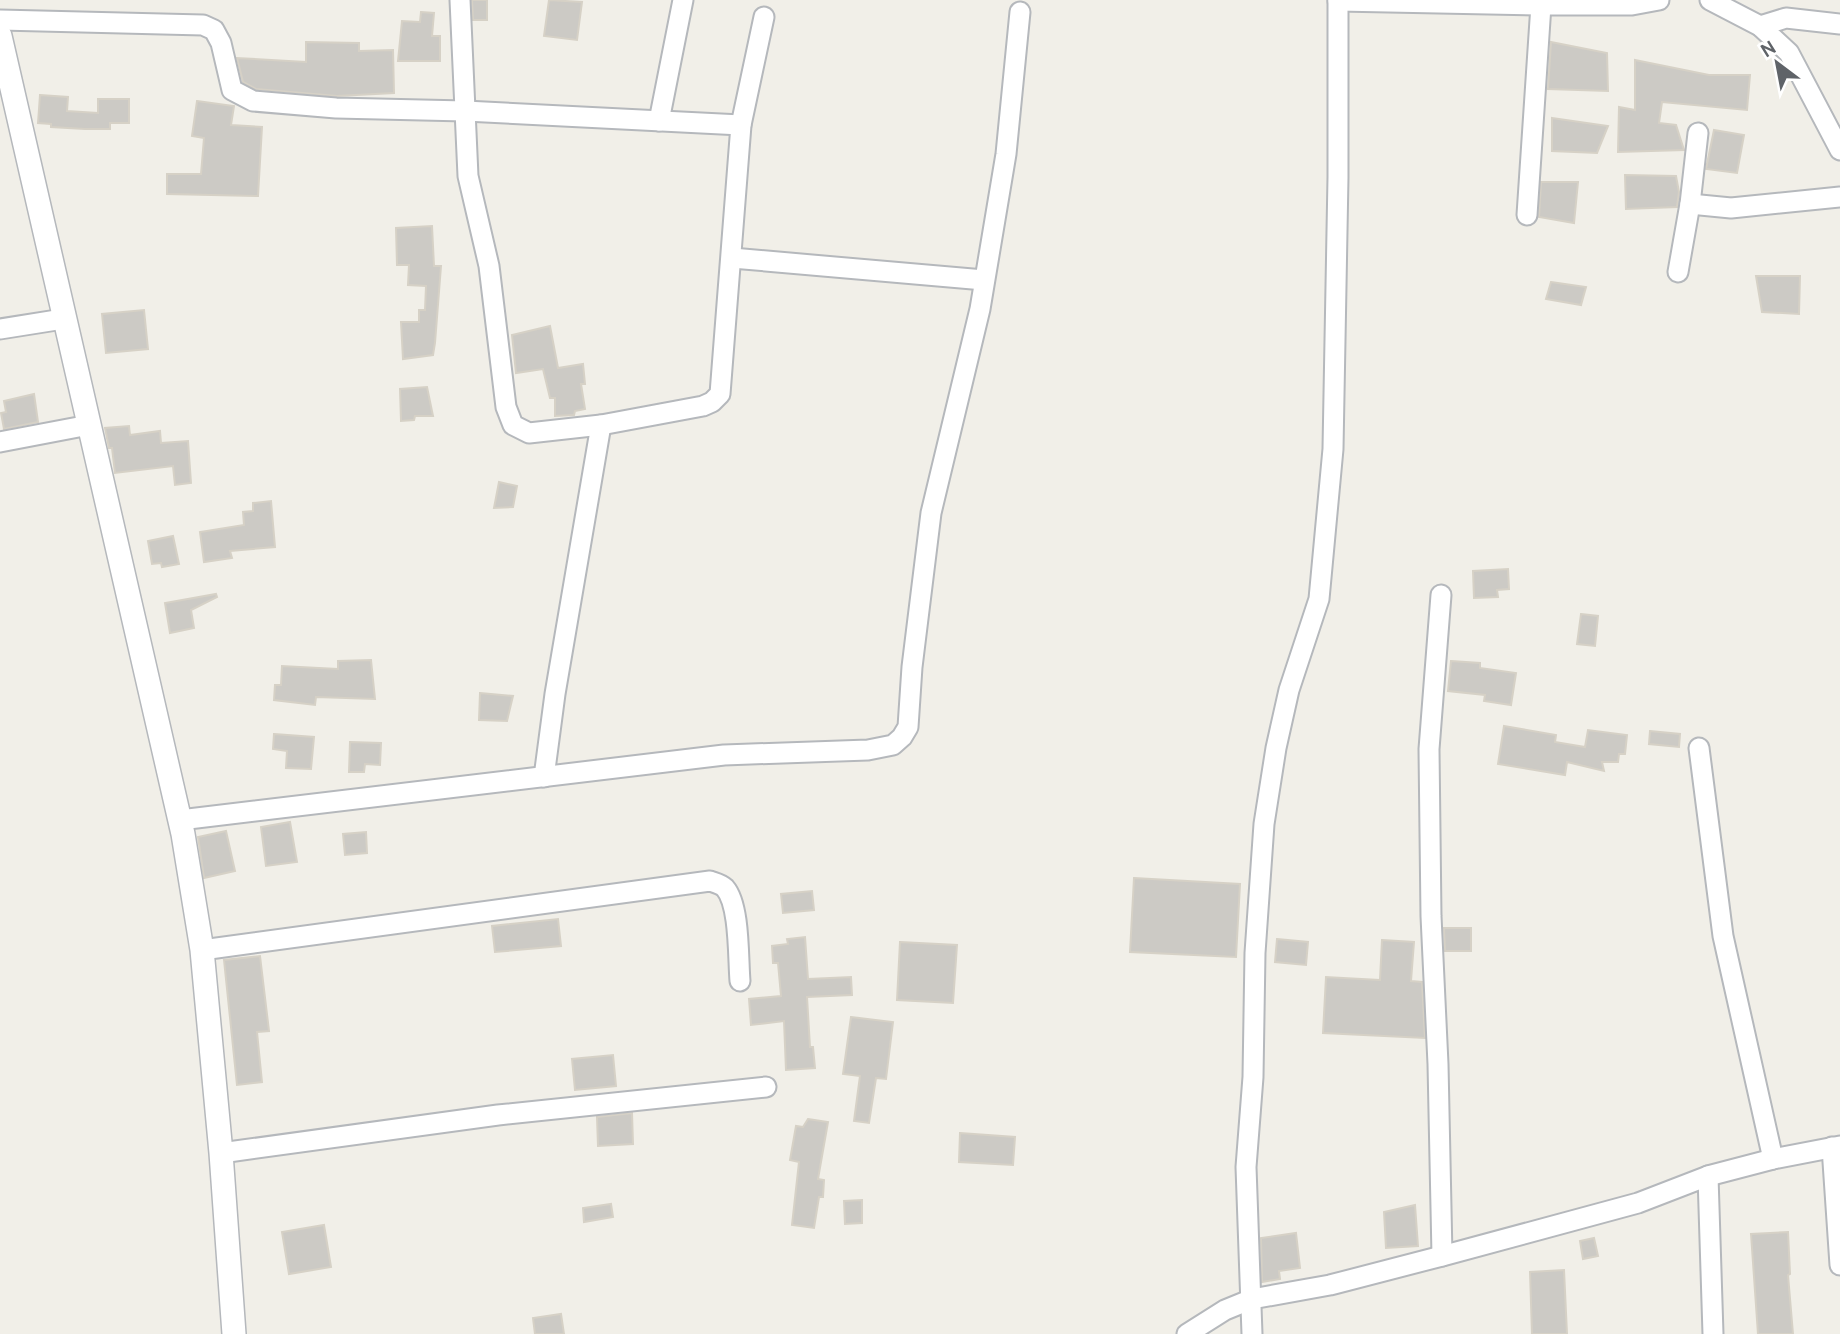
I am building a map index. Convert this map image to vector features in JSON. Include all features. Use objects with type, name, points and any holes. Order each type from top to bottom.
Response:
[{"type":"street","points":[[460,0],[468,176],[489,266],[506,407],[513,425],[529,433],[601,425],[703,406],[720,394],[741,125],[764,16]]},
{"type":"street","points":[[659,121],[683,0]]},
{"type":"street","points":[[1252,1334],[1246,1167],[1252,1077],[1255,953],[1264,824],[1276,748],[1289,690],[1319,599],[1333,449],[1338,0],[1632,5],[1659,0]]},
{"type":"street","points":[[1710,0],[1760,26],[1789,53],[1840,150]]},
{"type":"street","points":[[1527,215],[1541,5]]},
{"type":"street","points":[[180,820],[724,755],[868,750],[893,745],[902,737],[908,727],[912,667],[931,513],[985,280],[1006,154],[1020,12]]},
{"type":"street","points":[[1760,26],[1786,18],[1840,24]]},
{"type":"street","points":[[0,20],[203,25],[214,30],[221,43],[232,90],[253,101],[336,108],[465,111],[741,125]]},
{"type":"street","points":[[0,36],[180,820],[202,950],[234,1334]]},
{"type":"street","points":[[1678,272],[1690,204],[1698,133]]},
{"type":"street","points":[[1690,204],[1731,208],[1840,197]]},
{"type":"street","points":[[732,258],[985,280]]},
{"type":"street","points":[[0,329],[63,319]]},
{"type":"street","points":[[0,442],[89,425]]},
{"type":"street","points":[[544,777],[555,694],[601,425]]},
{"type":"street","points":[[1441,595],[1429,749],[1431,916],[1438,1064],[1442,1256]]},
{"type":"street","points":[[1699,748],[1723,936],[1773,1159]]},
{"type":"street","points":[[202,950],[710,881],[723,885],[731,896],[740,981]]},
{"type":"street","points":[[221,1153],[498,1115],[766,1087]]},
{"type":"street","points":[[1187,1334],[1224,1310],[1252,1299],[1330,1285],[1442,1256],[1638,1203],[1708,1176],[1773,1159],[1836,1147],[1840,1265]]},
{"type":"street","points":[[1708,1176],[1713,1334]]},
{"type":"building","points":[[472,0],[487,0],[487,20],[473,20]]},
{"type":"building","points":[[549,0],[582,2],[577,40],[544,36]]},
{"type":"building","points":[[421,12],[434,13],[432,36],[440,36],[440,61],[398,61],[402,21],[420,22]]},
{"type":"building","points":[[306,42],[359,43],[359,51],[393,50],[394,93],[337,96],[256,89],[243,82],[237,58],[306,62]]},
{"type":"building","points":[[1551,42],[1607,53],[1608,91],[1548,89]]},
{"type":"building","points":[[1635,60],[1709,75],[1750,75],[1747,110],[1662,102],[1659,123],[1676,125],[1684,150],[1618,152],[1619,107],[1635,110]]},
{"type":"building","points":[[40,95],[68,97],[67,111],[98,113],[98,99],[129,99],[129,123],[110,123],[110,129],[85,129],[51,127],[51,124],[38,123]]},
{"type":"building","points":[[197,101],[234,106],[231,125],[262,127],[258,196],[167,194],[167,174],[201,174],[204,138],[192,136]]},
{"type":"building","points":[[1552,118],[1608,126],[1597,153],[1552,151]]},
{"type":"building","points":[[1714,130],[1744,135],[1737,173],[1706,169]]},
{"type":"building","points":[[1625,175],[1676,176],[1679,192],[1677,207],[1626,209]]},
{"type":"building","points":[[1541,182],[1578,182],[1574,223],[1539,217]]},
{"type":"building","points":[[432,226],[434,266],[441,266],[433,355],[403,359],[401,322],[419,322],[419,310],[425,310],[426,286],[408,285],[409,265],[397,265],[396,228]]},
{"type":"building","points":[[1756,276],[1800,276],[1799,314],[1762,312]]},
{"type":"building","points":[[1551,282],[1586,287],[1581,305],[1546,299]]},
{"type":"building","points":[[144,310],[148,349],[106,353],[102,314]]},
{"type":"building","points":[[550,326],[558,368],[583,364],[585,384],[581,384],[585,409],[575,411],[574,415],[555,416],[555,398],[550,398],[543,369],[516,373],[512,335]]},
{"type":"building","points":[[427,387],[433,416],[415,416],[414,420],[401,421],[400,389]]},
{"type":"building","points":[[34,394],[38,422],[4,429],[1,413],[6,412],[4,401]]},
{"type":"building","points":[[129,426],[130,435],[160,431],[161,443],[188,441],[191,483],[175,485],[173,466],[115,473],[112,448],[109,448],[105,428]]},
{"type":"building","points":[[499,482],[517,486],[513,507],[494,508]]},
{"type":"building","points":[[271,501],[275,547],[230,551],[232,558],[204,562],[200,532],[244,525],[243,512],[253,511],[253,503]]},
{"type":"building","points":[[173,536],[179,564],[162,567],[161,563],[152,564],[148,541]]},
{"type":"building","points":[[1508,569],[1509,589],[1497,590],[1498,597],[1474,598],[1473,571]]},
{"type":"building","points":[[216,594],[217,597],[191,610],[194,628],[170,633],[165,603]]},
{"type":"building","points":[[1581,614],[1598,616],[1595,646],[1577,644]]},
{"type":"building","points":[[371,660],[375,699],[316,697],[315,705],[274,700],[275,685],[281,685],[282,666],[338,669],[338,661]]},
{"type":"building","points":[[1451,661],[1480,663],[1480,668],[1516,673],[1511,705],[1484,701],[1485,695],[1448,691]]},
{"type":"building","points":[[480,693],[513,696],[507,721],[479,720]]},
{"type":"building","points":[[1504,726],[1556,735],[1555,742],[1585,747],[1588,730],[1627,735],[1625,754],[1619,754],[1618,762],[1602,762],[1604,771],[1567,762],[1565,775],[1498,764]]},
{"type":"building","points":[[1650,731],[1680,734],[1679,747],[1649,744]]},
{"type":"building","points":[[274,734],[314,737],[311,769],[286,768],[287,751],[273,749]]},
{"type":"building","points":[[350,742],[381,743],[380,765],[365,764],[364,772],[349,772]]},
{"type":"building","points":[[290,822],[297,862],[266,866],[261,827]]},
{"type":"building","points":[[226,831],[235,871],[204,878],[198,837]]},
{"type":"building","points":[[366,832],[367,853],[345,855],[343,834]]},
{"type":"building","points":[[1134,878],[1240,884],[1236,957],[1130,952]]},
{"type":"building","points":[[812,891],[814,910],[783,913],[781,894]]},
{"type":"building","points":[[558,919],[561,946],[495,952],[492,926]]},
{"type":"building","points":[[1444,928],[1471,928],[1471,951],[1445,951]]},
{"type":"building","points":[[805,937],[808,979],[851,977],[852,995],[807,997],[810,1047],[813,1047],[815,1068],[786,1070],[784,1021],[751,1025],[749,999],[781,996],[778,963],[773,963],[772,946],[788,944],[787,939]]},
{"type":"building","points":[[1277,939],[1308,942],[1306,965],[1275,962]]},
{"type":"building","points":[[1382,940],[1414,942],[1411,981],[1422,982],[1425,1038],[1323,1033],[1326,977],[1380,980]]},
{"type":"building","points":[[900,942],[957,945],[953,1003],[897,1000]]},
{"type":"building","points":[[260,956],[269,1031],[257,1032],[262,1082],[237,1085],[224,960]]},
{"type":"building","points":[[851,1017],[893,1022],[886,1079],[876,1078],[869,1123],[854,1121],[860,1076],[843,1074]]},
{"type":"building","points":[[613,1055],[616,1086],[575,1090],[572,1059]]},
{"type":"building","points":[[632,1113],[633,1144],[598,1146],[597,1117]]},
{"type":"building","points":[[808,1119],[828,1122],[818,1179],[824,1180],[823,1197],[819,1197],[814,1228],[792,1225],[799,1162],[790,1160],[796,1126],[803,1127]]},
{"type":"building","points":[[960,1133],[1015,1137],[1013,1165],[959,1162]]},
{"type":"building","points":[[862,1200],[862,1223],[845,1224],[844,1201]]},
{"type":"building","points":[[611,1204],[613,1217],[584,1222],[583,1208]]},
{"type":"building","points":[[1415,1205],[1418,1246],[1386,1248],[1384,1212]]},
{"type":"building","points":[[324,1225],[331,1267],[289,1274],[282,1232]]},
{"type":"building","points":[[1788,1232],[1788,1275],[1793,1334],[1758,1334],[1751,1234]]},
{"type":"building","points":[[1296,1233],[1300,1268],[1279,1271],[1280,1279],[1262,1282],[1261,1238]]},
{"type":"building","points":[[1594,1238],[1598,1256],[1583,1259],[1580,1241]]},
{"type":"building","points":[[1564,1270],[1567,1334],[1532,1334],[1530,1272]]},
{"type":"building","points":[[561,1314],[564,1334],[535,1334],[533,1318]]}]
